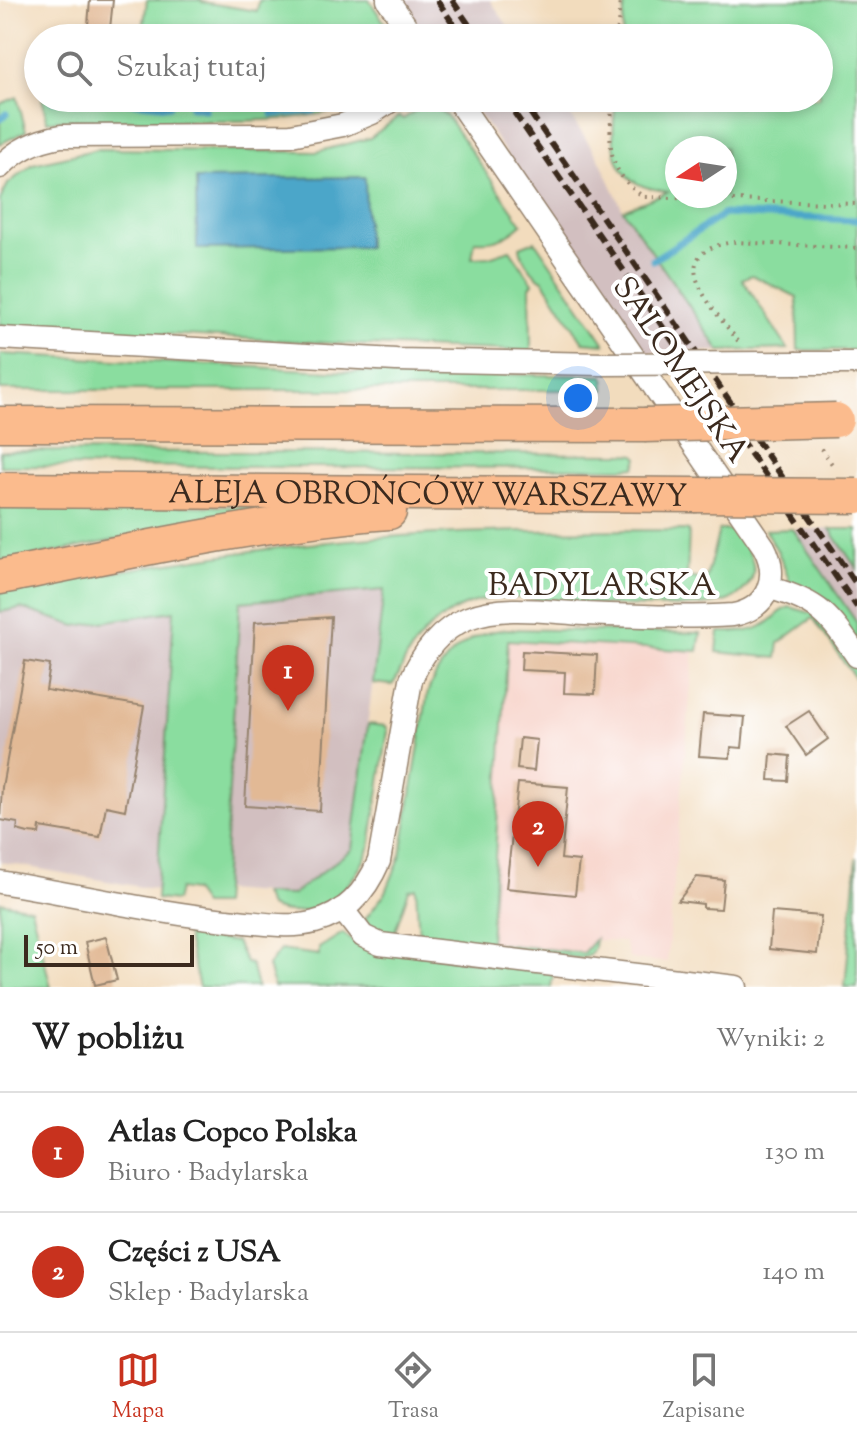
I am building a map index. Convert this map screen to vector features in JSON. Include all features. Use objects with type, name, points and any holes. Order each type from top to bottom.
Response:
[{"type":"main road","name":"ALEJA OBROŃCÓW WARSZAWY","points":[[0,424],[644,425],[837,429]]},
{"type":"main road","name":"ALEJA OBROŃCÓW WARSZAWY","points":[[0,490],[596,496],[694,495],[847,483]]},
{"type":"main road","points":[[0,577],[145,548],[343,516],[596,496]]},
{"type":"street","points":[[388,0],[404,24]]},
{"type":"street","points":[[0,167],[41,139],[89,134],[291,135],[343,125],[374,112]]},
{"type":"street","name":"SALOMEJSKA","points":[[466,112],[764,547],[772,566],[770,588]]},
{"type":"street","points":[[0,338],[396,360],[603,364],[857,363]]},
{"type":"street","points":[[770,588],[803,598],[826,613],[857,656]]},
{"type":"street","name":"BADYLARSKA","points":[[0,882],[187,915],[269,925],[314,923],[342,909],[367,884],[379,861],[411,680],[421,659],[445,632],[467,619],[505,610],[605,615],[733,615],[756,607],[770,588]]},
{"type":"street","points":[[342,909],[363,936],[380,944],[736,987]]},
{"type":"path","points":[[618,24],[620,0]]},
{"type":"path","points":[[612,112],[609,146],[615,167],[628,186],[644,197],[857,204]]},
{"type":"path","points":[[742,346],[697,282],[696,262],[702,251],[714,245],[734,242],[857,248]]},
{"type":"path","points":[[837,429],[847,483]]},
{"type":"shaded area","points":[[401,0],[490,0],[506,24],[417,24]]},
{"type":"shaded area","points":[[478,112],[568,112],[599,158],[623,210],[720,351],[643,352]]},
{"type":"shaded area","points":[[793,529],[830,529],[857,569],[857,623]]},
{"type":"shaded area","points":[[384,590],[352,849],[292,895],[223,890],[240,602]]},
{"type":"shaded area","points":[[21,608],[76,626],[175,611],[158,890],[0,862],[0,612]]},
{"type":"shaded area","points":[[508,640],[694,650],[667,962],[630,959],[624,942],[595,940],[583,953],[490,943]]},
{"type":"green space","points":[[147,0],[201,0],[257,11],[259,0],[369,0],[385,24],[144,24]]},
{"type":"green space","points":[[625,0],[857,0],[857,350],[798,350],[797,297],[752,275],[742,279],[788,349],[720,351],[623,210],[665,193],[665,208],[737,208],[737,136],[665,136],[665,191],[643,186],[631,179],[617,160],[613,136],[615,112],[833,112],[833,24],[623,24]]},
{"type":"green space","points":[[17,97],[26,131],[0,144],[0,104]]},
{"type":"green space","points":[[45,112],[327,112],[260,120],[47,121]]},
{"type":"green space","points":[[414,112],[441,112],[446,115],[522,224],[500,238],[475,241],[472,258],[489,257],[510,250],[533,283],[530,287],[531,351],[0,325],[0,200],[8,184],[33,164],[98,149],[316,152],[370,138],[399,116],[403,119]]},
{"type":"green space","points":[[535,241],[605,344],[583,342],[543,280],[528,266],[520,247]]},
{"type":"green space","points":[[0,354],[350,372],[604,376],[605,390],[0,390]]},
{"type":"green space","points":[[0,451],[624,454],[638,458],[635,467],[624,468],[0,466]]},
{"type":"green space","points":[[0,504],[281,507],[0,563]]},
{"type":"green space","points":[[793,529],[857,623],[857,641],[828,601],[791,584],[765,530]]},
{"type":"green space","points":[[830,529],[857,529],[857,569]]},
{"type":"green space","points":[[689,530],[687,577],[706,580],[719,530],[735,530],[753,562],[753,574],[746,588],[728,601],[669,607],[520,598],[481,600],[459,608],[433,626],[418,641],[392,685],[373,683],[384,590],[240,602],[222,905],[203,905],[193,891],[179,889],[176,901],[156,899],[174,611],[76,626],[21,608],[0,612],[0,592],[279,548],[452,533]]},
{"type":"green space","points":[[790,607],[818,615],[857,669],[857,681],[813,618],[779,643],[777,658],[717,652],[719,632],[759,628]]},
{"type":"green space","points":[[508,629],[701,633],[698,651],[508,640],[490,943],[583,953],[595,939],[592,953],[579,958],[419,938],[416,888],[409,890],[395,931],[389,935],[375,933],[365,919],[386,892],[401,855],[428,691],[434,678],[458,648],[480,635]]},
{"type":"green space","points":[[368,724],[386,726],[388,731],[370,846],[364,861],[344,888],[317,907],[286,912],[269,907],[263,894],[292,895],[352,849]]},
{"type":"green space","points":[[857,857],[857,987],[845,987]]},
{"type":"green space","points":[[0,902],[31,908],[51,987],[0,987]]},
{"type":"green space","points":[[343,933],[357,944],[553,974],[551,987],[274,987],[268,966],[280,950],[319,955],[319,948]]},
{"type":"green space","points":[[186,934],[236,942],[246,963],[251,964],[257,987],[199,987]]},
{"type":"water","points":[[365,177],[367,247],[197,249],[196,179]]},
{"type":"building","points":[[90,0],[113,0],[110,24],[88,24]]},
{"type":"building","points":[[331,617],[320,811],[245,806],[255,622]]},
{"type":"building","points":[[522,651],[597,655],[595,694],[564,693],[565,672],[521,670]]},
{"type":"building","points":[[25,661],[50,665],[46,690],[144,706],[125,810],[106,806],[100,837],[40,827],[39,834],[28,833],[17,830],[18,823],[0,820],[2,787]]},
{"type":"building","points":[[809,711],[828,739],[806,755],[786,726]]},
{"type":"building","points":[[703,714],[745,717],[742,748],[731,747],[730,758],[699,756]]},
{"type":"building","points":[[520,738],[537,740],[534,771],[517,769]]},
{"type":"building","points":[[771,754],[790,756],[788,781],[769,780]]},
{"type":"building","points":[[518,783],[568,787],[561,859],[579,861],[575,895],[506,888]]},
{"type":"building","points":[[697,877],[724,880],[721,909],[678,901]]},
{"type":"building","points":[[772,912],[821,916],[817,954],[769,949]]},
{"type":"building","points":[[106,937],[117,980],[95,985],[85,942]]},
{"type":"waterway","points":[[273,114],[300,112]]},
{"type":"waterway","points":[[0,119],[6,114]]},
{"type":"waterway","points":[[653,260],[724,214],[857,220]]},
{"type":"railway","points":[[437,0],[453,24]]},
{"type":"railway","points":[[452,0],[468,24]]},
{"type":"railway","points":[[514,112],[857,607]]},
{"type":"railway","points":[[530,112],[857,585]]},
{"type":"place","name":"Atlas Copco Polska","points":[[288,711]]},
{"type":"place","name":"Części z USA","points":[[538,867]]}]
